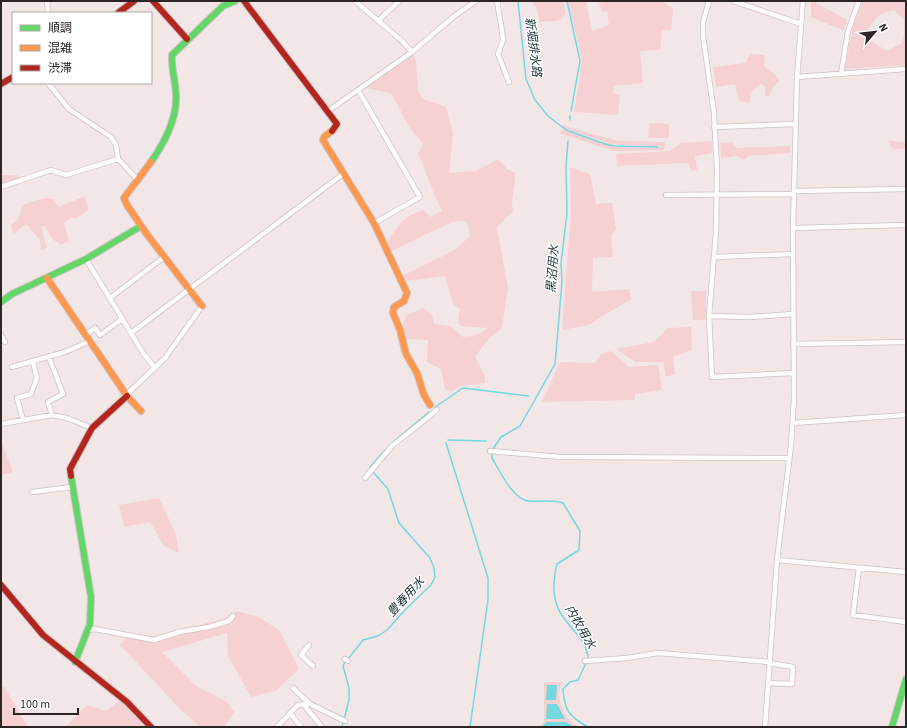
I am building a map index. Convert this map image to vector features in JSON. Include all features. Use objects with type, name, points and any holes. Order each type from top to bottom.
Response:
[{"type":"street","points":[[47,1],[48,12]]},
{"type":"street","points":[[119,12],[134,1]]},
{"type":"street","points":[[153,1],[187,39]]},
{"type":"street","points":[[75,662],[88,630],[91,613],[91,597],[70,469],[92,428],[156,368],[174,347],[192,317],[202,306],[140,226],[124,201],[124,198],[158,155],[170,129],[176,103],[172,58],[175,51],[222,4],[235,1]]},
{"type":"street","points":[[244,1],[337,124],[335,129],[324,137],[324,140],[343,174],[374,223],[407,293],[404,301],[394,307],[393,313],[400,330],[406,354],[418,373],[424,394],[430,405],[436,411],[392,446],[365,478]]},
{"type":"street","points":[[355,1],[412,52]]},
{"type":"street","points":[[378,21],[399,1]]},
{"type":"street","points":[[328,111],[412,52],[453,17],[476,1]]},
{"type":"street","points":[[497,1],[503,40],[498,54],[509,82]]},
{"type":"street","points":[[709,1],[703,23],[703,36],[714,127],[717,195],[715,257],[709,316],[712,377],[794,373]]},
{"type":"street","points":[[735,1],[801,24]]},
{"type":"street","points":[[765,727],[778,560],[793,422],[793,228],[795,124],[803,1]]},
{"type":"street","points":[[841,74],[848,31],[859,1]]},
{"type":"street","points":[[797,77],[906,69]]},
{"type":"street","points":[[1,84],[12,78]]},
{"type":"street","points":[[49,84],[69,109],[111,137],[115,143],[118,158],[138,180]]},
{"type":"street","points":[[358,90],[420,198],[374,223]]},
{"type":"street","points":[[714,127],[795,124]]},
{"type":"street","points":[[1,188],[51,170],[66,175],[118,158]]},
{"type":"street","points":[[131,333],[343,174]]},
{"type":"street","points":[[666,195],[717,195],[906,189]]},
{"type":"street","points":[[793,228],[906,225]]},
{"type":"street","points":[[1,302],[12,294],[86,259],[140,226]]},
{"type":"street","points":[[715,257],[793,254]]},
{"type":"street","points":[[110,298],[164,257]]},
{"type":"street","points":[[86,259],[143,353],[156,368]]},
{"type":"street","points":[[47,278],[126,395],[141,411]]},
{"type":"street","points":[[709,316],[751,317],[793,314]]},
{"type":"street","points":[[85,335],[95,328],[100,335],[122,319]]},
{"type":"street","points":[[1,335],[5,342]]},
{"type":"street","points":[[12,367],[49,357],[90,341]]},
{"type":"street","points":[[793,344],[906,342]]},
{"type":"street","points":[[49,357],[63,394],[48,402],[52,415]]},
{"type":"street","points":[[23,420],[17,398],[31,394],[37,378],[33,362]]},
{"type":"street","points":[[1,424],[52,415],[67,418],[92,428]]},
{"type":"street","points":[[793,422],[906,415]]},
{"type":"street","points":[[490,452],[561,457],[790,458]]},
{"type":"street","points":[[32,492],[72,487]]},
{"type":"street","points":[[778,560],[906,572]]},
{"type":"street","points":[[859,568],[853,615],[906,622]]},
{"type":"street","points":[[1,584],[43,635],[75,662],[128,702],[151,727]]},
{"type":"street","points":[[88,630],[96,629],[154,640],[179,632],[209,627],[229,621],[233,616]]},
{"type":"street","points":[[310,645],[301,655],[313,666]]},
{"type":"street","points":[[585,661],[628,658],[658,653],[769,663],[793,667],[792,684],[768,683]]},
{"type":"street","points":[[892,727],[906,679]]},
{"type":"street","points":[[293,688],[310,704],[343,720]]},
{"type":"street","points":[[303,704],[322,727]]},
{"type":"street","points":[[277,727],[298,705],[310,704]]},
{"type":"street","points":[[290,713],[301,727]]},
{"type":"shaded area","points":[[531,1],[563,1],[566,14],[558,21],[540,22],[536,7]]},
{"type":"shaded area","points":[[568,1],[586,1],[592,31],[609,25],[607,11],[602,12],[599,3],[606,1],[664,1],[664,3],[673,8],[671,30],[662,31],[660,50],[640,51],[643,83],[613,86],[614,93],[620,95],[618,115],[574,112],[582,61]]},
{"type":"shaded area","points":[[863,1],[906,1],[906,65],[845,69],[853,26]],"holes":[[[894,10],[904,20],[904,34],[902,43],[887,51],[871,41],[867,30],[880,15]]]},
{"type":"shaded area","points":[[811,2],[817,3],[847,20],[844,31],[811,17]]},
{"type":"shaded area","points":[[412,52],[416,62],[418,91],[424,99],[446,107],[453,133],[449,173],[476,171],[498,159],[507,169],[515,173],[512,201],[513,211],[497,227],[508,289],[502,327],[486,342],[475,357],[485,376],[485,383],[460,386],[451,392],[445,389],[441,369],[427,362],[428,340],[402,339],[402,325],[407,315],[423,308],[432,314],[434,324],[450,326],[463,337],[476,335],[487,328],[461,326],[458,322],[460,309],[453,304],[445,276],[406,281],[402,276],[455,250],[470,236],[467,221],[452,222],[390,252],[388,242],[398,226],[406,218],[423,210],[430,217],[442,211],[418,154],[423,144],[410,128],[391,93],[361,87]]},
{"type":"shaded area","points":[[750,54],[765,55],[764,66],[780,81],[773,87],[769,97],[765,95],[765,87],[762,84],[756,87],[749,103],[739,101],[735,84],[716,87],[713,67],[746,63]]},
{"type":"shaded area","points":[[649,123],[669,124],[669,138],[648,138]]},
{"type":"shaded area","points":[[563,124],[567,127],[618,141],[666,142],[663,150],[613,151],[560,133],[561,130],[616,147],[659,148],[660,146],[610,144],[565,129],[562,127]]},
{"type":"shaded area","points":[[712,141],[712,153],[695,156],[697,170],[691,171],[689,163],[617,166],[616,154],[670,151],[681,143]]},
{"type":"shaded area","points":[[888,141],[906,142],[906,149],[893,149]]},
{"type":"shaded area","points":[[732,142],[736,148],[790,146],[790,153],[749,156],[744,160],[736,156],[721,158],[720,143]]},
{"type":"shaded area","points":[[570,167],[590,174],[596,204],[612,203],[616,229],[611,237],[613,257],[593,258],[592,292],[629,289],[631,299],[588,325],[562,330],[571,212]]},
{"type":"shaded area","points":[[1,175],[17,175],[20,178],[1,185]]},
{"type":"shaded area","points":[[84,197],[89,209],[77,218],[71,218],[64,223],[69,241],[61,245],[51,238],[45,226],[41,226],[47,248],[41,250],[40,240],[26,224],[13,234],[11,224],[18,219],[22,205],[45,198],[54,199],[58,207]]},
{"type":"shaded area","points":[[691,291],[706,291],[706,320],[693,320]]},
{"type":"shaded area","points":[[691,327],[692,350],[673,357],[675,374],[666,377],[663,362],[636,362],[616,349],[654,342],[668,328]]},
{"type":"shaded area","points":[[611,351],[629,367],[658,365],[662,390],[635,394],[635,400],[542,402],[560,362],[595,363],[601,354]]},
{"type":"shaded area","points":[[1,441],[13,472],[1,475]]},
{"type":"shaded area","points":[[159,498],[176,535],[179,553],[164,546],[150,522],[124,527],[119,505]]},
{"type":"shaded area","points":[[237,611],[259,617],[279,630],[299,669],[277,690],[251,697],[228,656],[227,633],[162,652],[195,685],[227,702],[234,712],[224,727],[199,726],[182,711],[120,645],[128,636],[147,638],[223,619]]},
{"type":"shaded area","points":[[544,682],[563,682],[559,695],[564,713],[578,727],[540,727],[544,721]]},
{"type":"shaded area","points":[[1,687],[4,687],[28,727],[1,727]]},
{"type":"shaded area","points":[[119,701],[136,714],[147,727],[65,727],[87,705],[106,711]]},
{"type":"water","points":[[547,685],[557,685],[556,700],[546,700]]},
{"type":"water","points":[[547,704],[557,704],[565,719],[546,719]]},
{"type":"water","points":[[546,722],[566,722],[574,727],[542,727]]},
{"type":"waterway","name":"新堀排水路","points":[[518,1],[526,79],[535,100],[548,116],[566,130],[605,144],[615,146],[658,147]]},
{"type":"waterway","name":"黒沼用水","points":[[567,1],[580,61],[571,111]]},
{"type":"waterway","name":"黒沼用水","points":[[493,449],[501,437],[520,426],[555,364],[562,282],[561,263],[567,213],[566,166],[568,141]]},
{"type":"waterway","name":"豊春用水","points":[[435,407],[463,388],[529,396]]},
{"type":"waterway","name":"豊春用水","points":[[393,442],[429,412]]},
{"type":"waterway","points":[[448,440],[486,441]]},
{"type":"waterway","points":[[446,443],[488,578],[488,600],[470,727]]},
{"type":"waterway","name":"豊春用水","points":[[370,467],[385,450]]},
{"type":"waterway","name":"内牧用水","points":[[492,454],[492,458],[503,477],[518,496],[523,500],[529,501],[551,501],[563,503],[580,531],[579,550],[557,564],[555,571],[554,596],[557,607],[562,616],[581,639],[588,657]]},
{"type":"waterway","name":"豊春用水","points":[[348,659],[363,640],[378,636],[387,630],[431,585],[435,577],[434,568],[430,558],[399,523],[388,489],[373,472]]},
{"type":"waterway","name":"豊春用水","points":[[342,727],[349,700],[349,688],[343,666],[345,662]]},
{"type":"waterway","name":"内牧用水","points":[[586,663],[578,680],[570,682],[563,689],[565,703],[569,712],[577,720],[588,727]]},
{"type":"traffic: fast","points":[[151,162],[169,131],[176,105],[172,55],[223,6],[235,1]]},
{"type":"traffic: fast","points":[[1,302],[12,294],[86,259],[141,226]]},
{"type":"traffic: fast","points":[[71,476],[91,597],[90,624],[75,662]]},
{"type":"traffic: fast","points":[[892,727],[906,679]]},
{"type":"traffic: slow","points":[[332,131],[324,137],[323,140],[374,223],[407,293],[404,301],[394,307],[393,313],[400,330],[406,354],[417,373],[424,395],[430,405]]},
{"type":"traffic: slow","points":[[151,162],[124,198],[146,233],[202,306]]},
{"type":"traffic: slow","points":[[47,278],[127,396],[141,411]]},
{"type":"traffic: jam","points":[[119,12],[134,1]]},
{"type":"traffic: jam","points":[[153,1],[187,39]]},
{"type":"traffic: jam","points":[[244,1],[337,124],[332,131]]},
{"type":"traffic: jam","points":[[1,84],[12,78]]},
{"type":"traffic: jam","points":[[71,476],[70,469],[92,428],[127,396]]},
{"type":"traffic: jam","points":[[1,585],[43,635],[127,702],[151,727]]}]
